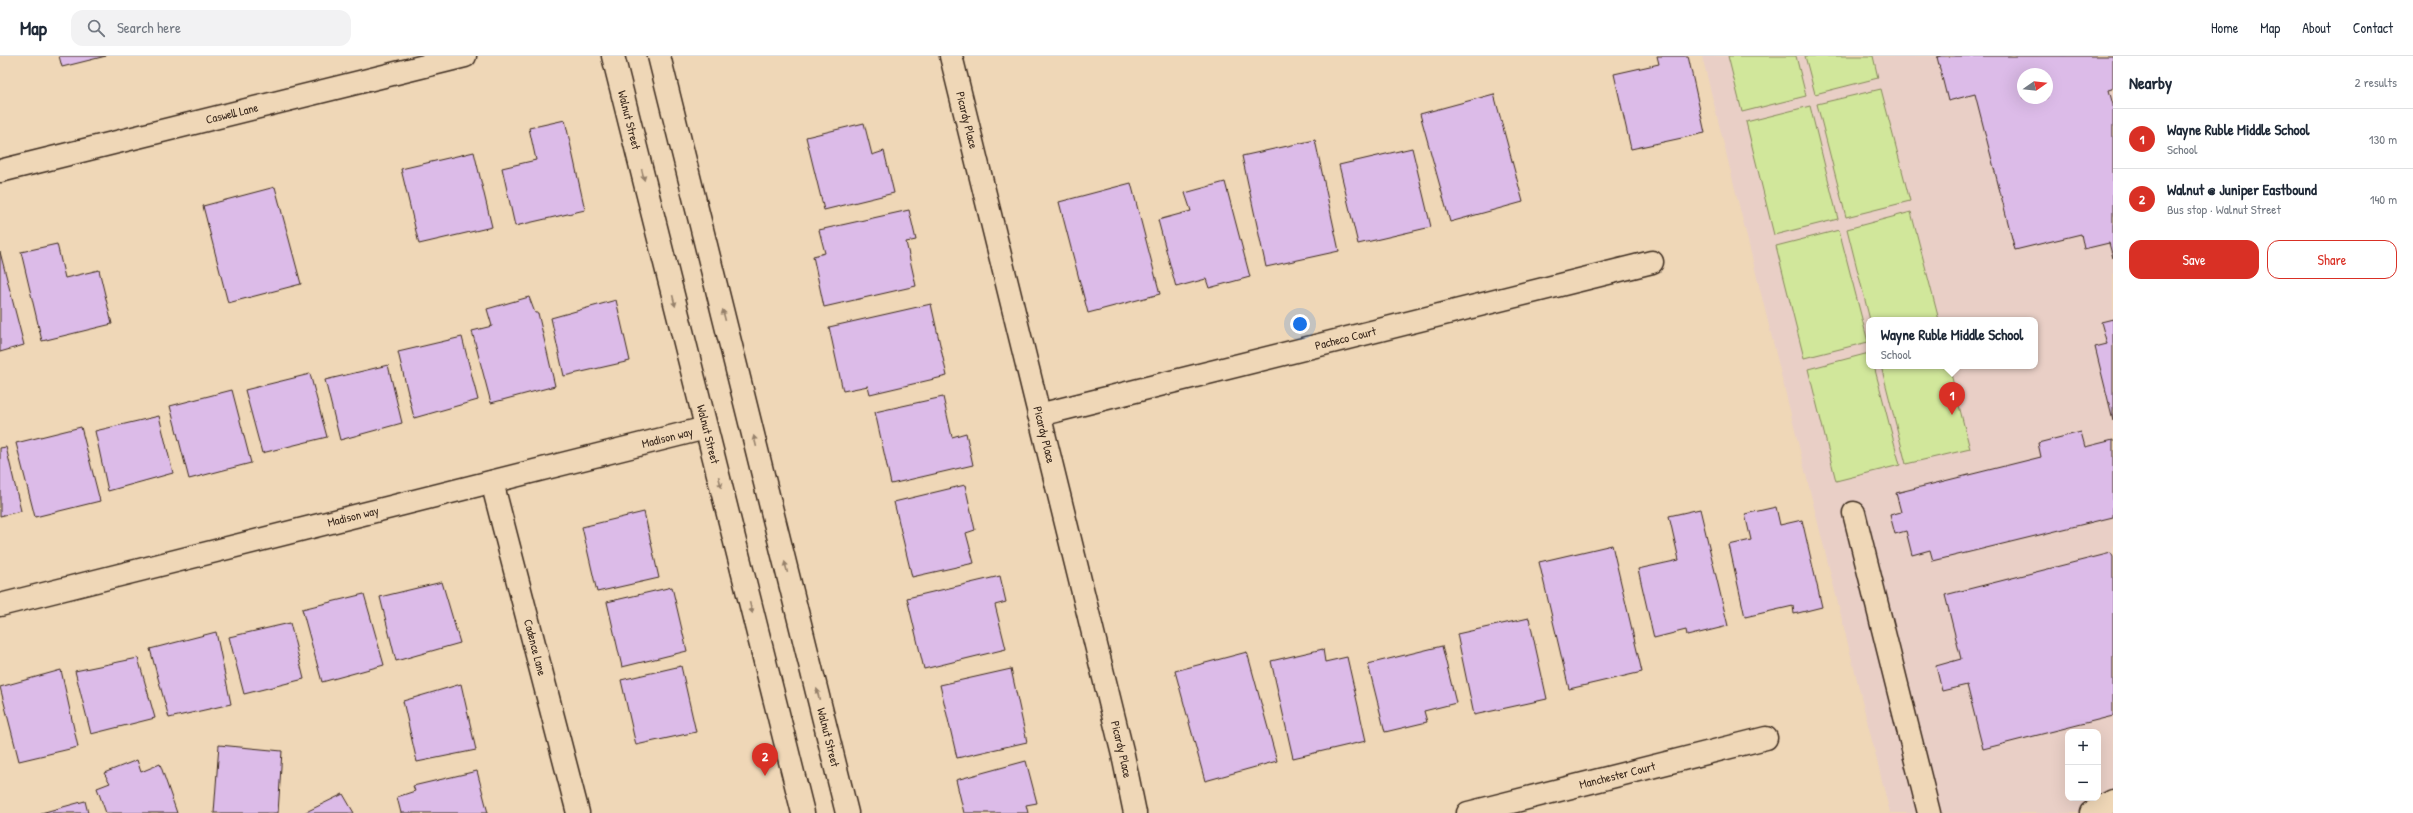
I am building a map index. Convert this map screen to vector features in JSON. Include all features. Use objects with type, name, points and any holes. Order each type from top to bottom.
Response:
[{"type":"street","name":"Caswell Lane","points":[[0,171],[465,56]]},
{"type":"street","name":"Walnut Street","points":[[613,56],[803,813]]},
{"type":"street","name":"Walnut Street","points":[[659,56],[847,813]]},
{"type":"street","name":"Picardy Place","points":[[951,56],[1135,813]]},
{"type":"street","name":"Pacheco Court","points":[[1039,415],[1652,262]]},
{"type":"street","name":"Madison way","points":[[0,605],[706,428]]},
{"type":"street","name":"Cadence Lane","points":[[492,482],[578,813]]},
{"type":"street","points":[[1854,513],[1929,813]]},
{"type":"street","name":"Manchester Court","points":[[1468,813],[1766,738]]},
{"type":"street","points":[[2091,813],[2113,801]]},
{"type":"shaded area","points":[[1702,56],[2113,56],[2113,813],[1890,813]]},
{"type":"green space","points":[[1728,56],[1796,56],[1806,96],[1742,112]]},
{"type":"green space","points":[[1805,56],[1873,56],[1878,78],[1815,94]]},
{"type":"green space","points":[[1881,89],[1910,201],[1846,217],[1817,104]]},
{"type":"green space","points":[[1810,106],[1838,219],[1774,235],[1746,122]]},
{"type":"green space","points":[[1911,212],[1938,317],[1869,317],[1847,229]]},
{"type":"green space","points":[[1839,230],[1866,334],[1866,342],[1804,358],[1776,246]]},
{"type":"green space","points":[[1866,354],[1866,369],[1875,369],[1900,465],[1836,481],[1808,369]]},
{"type":"green space","points":[[1882,369],[1950,369],[1970,449],[1906,464]]},
{"type":"building","points":[[59,56],[106,56],[62,67]]},
{"type":"building","points":[[1657,56],[1688,56],[1705,133],[1631,149],[1614,74],[1659,64]]},
{"type":"building","points":[[2113,56],[2113,89],[2109,90],[2113,105],[2113,258],[2109,243],[2084,249],[2081,234],[2015,250],[1975,94],[1948,101],[1937,57]]},
{"type":"building","points":[[1494,94],[1523,202],[1450,222],[1420,114]]},
{"type":"building","points":[[565,120],[585,210],[515,226],[502,168],[536,160],[529,128]]},
{"type":"building","points":[[864,123],[872,155],[884,151],[894,193],[824,210],[806,137]]},
{"type":"building","points":[[1315,140],[1339,251],[1266,267],[1242,156]]},
{"type":"building","points":[[1412,148],[1431,227],[1358,244],[1339,165]]},
{"type":"building","points":[[474,152],[492,227],[419,244],[401,169]]},
{"type":"building","points":[[1225,182],[1250,277],[1209,288],[1206,279],[1176,287],[1158,220],[1191,211],[1185,193]]},
{"type":"building","points":[[1131,183],[1160,294],[1088,313],[1059,202]]},
{"type":"building","points":[[275,187],[301,284],[228,303],[203,206]]},
{"type":"building","points":[[909,210],[916,240],[906,242],[916,286],[824,307],[813,256],[825,253],[819,230]]},
{"type":"building","points":[[57,244],[65,278],[99,270],[112,324],[42,341],[21,252]]},
{"type":"building","points":[[0,252],[24,345],[0,352]]},
{"type":"building","points":[[529,297],[535,313],[538,313],[555,386],[491,403],[472,331],[492,326],[487,309]]},
{"type":"building","points":[[616,300],[630,361],[564,376],[551,318]]},
{"type":"building","points":[[931,304],[947,376],[870,394],[868,386],[843,391],[829,327]]},
{"type":"building","points":[[2113,319],[2113,420],[2095,347],[2107,344],[2101,322]]},
{"type":"building","points":[[462,337],[478,400],[414,418],[398,352]]},
{"type":"building","points":[[388,365],[402,423],[340,440],[325,380]]},
{"type":"building","points":[[310,374],[327,437],[262,453],[245,390]]},
{"type":"building","points":[[232,390],[251,463],[189,479],[170,406]]},
{"type":"building","points":[[943,397],[952,437],[966,433],[973,465],[891,484],[875,412]]},
{"type":"building","points":[[159,416],[173,473],[108,491],[95,431]]},
{"type":"building","points":[[81,427],[100,501],[35,517],[16,443]]},
{"type":"building","points":[[2081,432],[2085,447],[2113,440],[2113,517],[1933,561],[1930,550],[1912,555],[1906,531],[1895,534],[1890,515],[1901,512],[1896,493],[2041,457],[2038,443]]},
{"type":"building","points":[[6,447],[21,511],[0,516],[0,448]]},
{"type":"building","points":[[965,485],[975,530],[966,533],[974,563],[912,577],[894,502]]},
{"type":"building","points":[[1776,507],[1780,525],[1802,520],[1822,607],[1794,614],[1793,606],[1745,617],[1729,545],[1751,540],[1745,514]]},
{"type":"building","points":[[1700,509],[1728,626],[1687,636],[1686,630],[1654,638],[1638,569],[1679,560],[1669,516]]},
{"type":"building","points":[[644,512],[659,578],[597,592],[582,527]]},
{"type":"building","points":[[1612,545],[1642,672],[1569,689],[1539,562]]},
{"type":"building","points":[[2111,553],[2113,557],[2113,716],[1983,749],[1967,685],[1942,691],[1936,666],[1961,659],[1945,595]]},
{"type":"building","points":[[1000,576],[1006,602],[995,605],[1006,649],[924,669],[907,598]]},
{"type":"building","points":[[442,582],[460,643],[396,661],[380,597]]},
{"type":"building","points":[[672,587],[687,651],[622,667],[607,602]]},
{"type":"building","points":[[364,594],[384,665],[322,682],[302,609]]},
{"type":"building","points":[[1529,618],[1547,699],[1474,715],[1457,634]]},
{"type":"building","points":[[290,623],[304,679],[244,694],[229,637]]},
{"type":"building","points":[[216,632],[231,704],[169,718],[150,649]]},
{"type":"building","points":[[1442,646],[1456,703],[1424,711],[1427,722],[1385,732],[1368,664]]},
{"type":"building","points":[[1323,649],[1325,662],[1347,657],[1366,741],[1293,758],[1271,661]]},
{"type":"building","points":[[1247,652],[1277,761],[1205,781],[1175,671]]},
{"type":"building","points":[[138,658],[155,718],[91,734],[75,671]]},
{"type":"building","points":[[681,666],[696,732],[636,745],[621,680]]},
{"type":"building","points":[[1011,669],[1027,742],[957,758],[940,685]]},
{"type":"building","points":[[61,670],[78,747],[19,761],[0,687]]},
{"type":"building","points":[[461,684],[476,750],[417,762],[403,701]]},
{"type":"building","points":[[219,745],[282,751],[278,813],[214,813]]},
{"type":"building","points":[[137,760],[141,772],[160,764],[177,813],[106,813],[97,788],[110,783],[104,773]]},
{"type":"building","points":[[1026,761],[1037,803],[1026,805],[1028,813],[964,813],[956,780]]},
{"type":"building","points":[[477,771],[488,813],[401,813],[397,797],[415,791],[413,786]]},
{"type":"building","points":[[343,794],[354,813],[304,813]]},
{"type":"building","points":[[85,801],[88,813],[41,813]]},
{"type":"place","name":"Wayne Ruble Middle School","points":[[1952,415]]},
{"type":"place","name":"Walnut @ Juniper Eastbound","points":[[765,776]]}]
